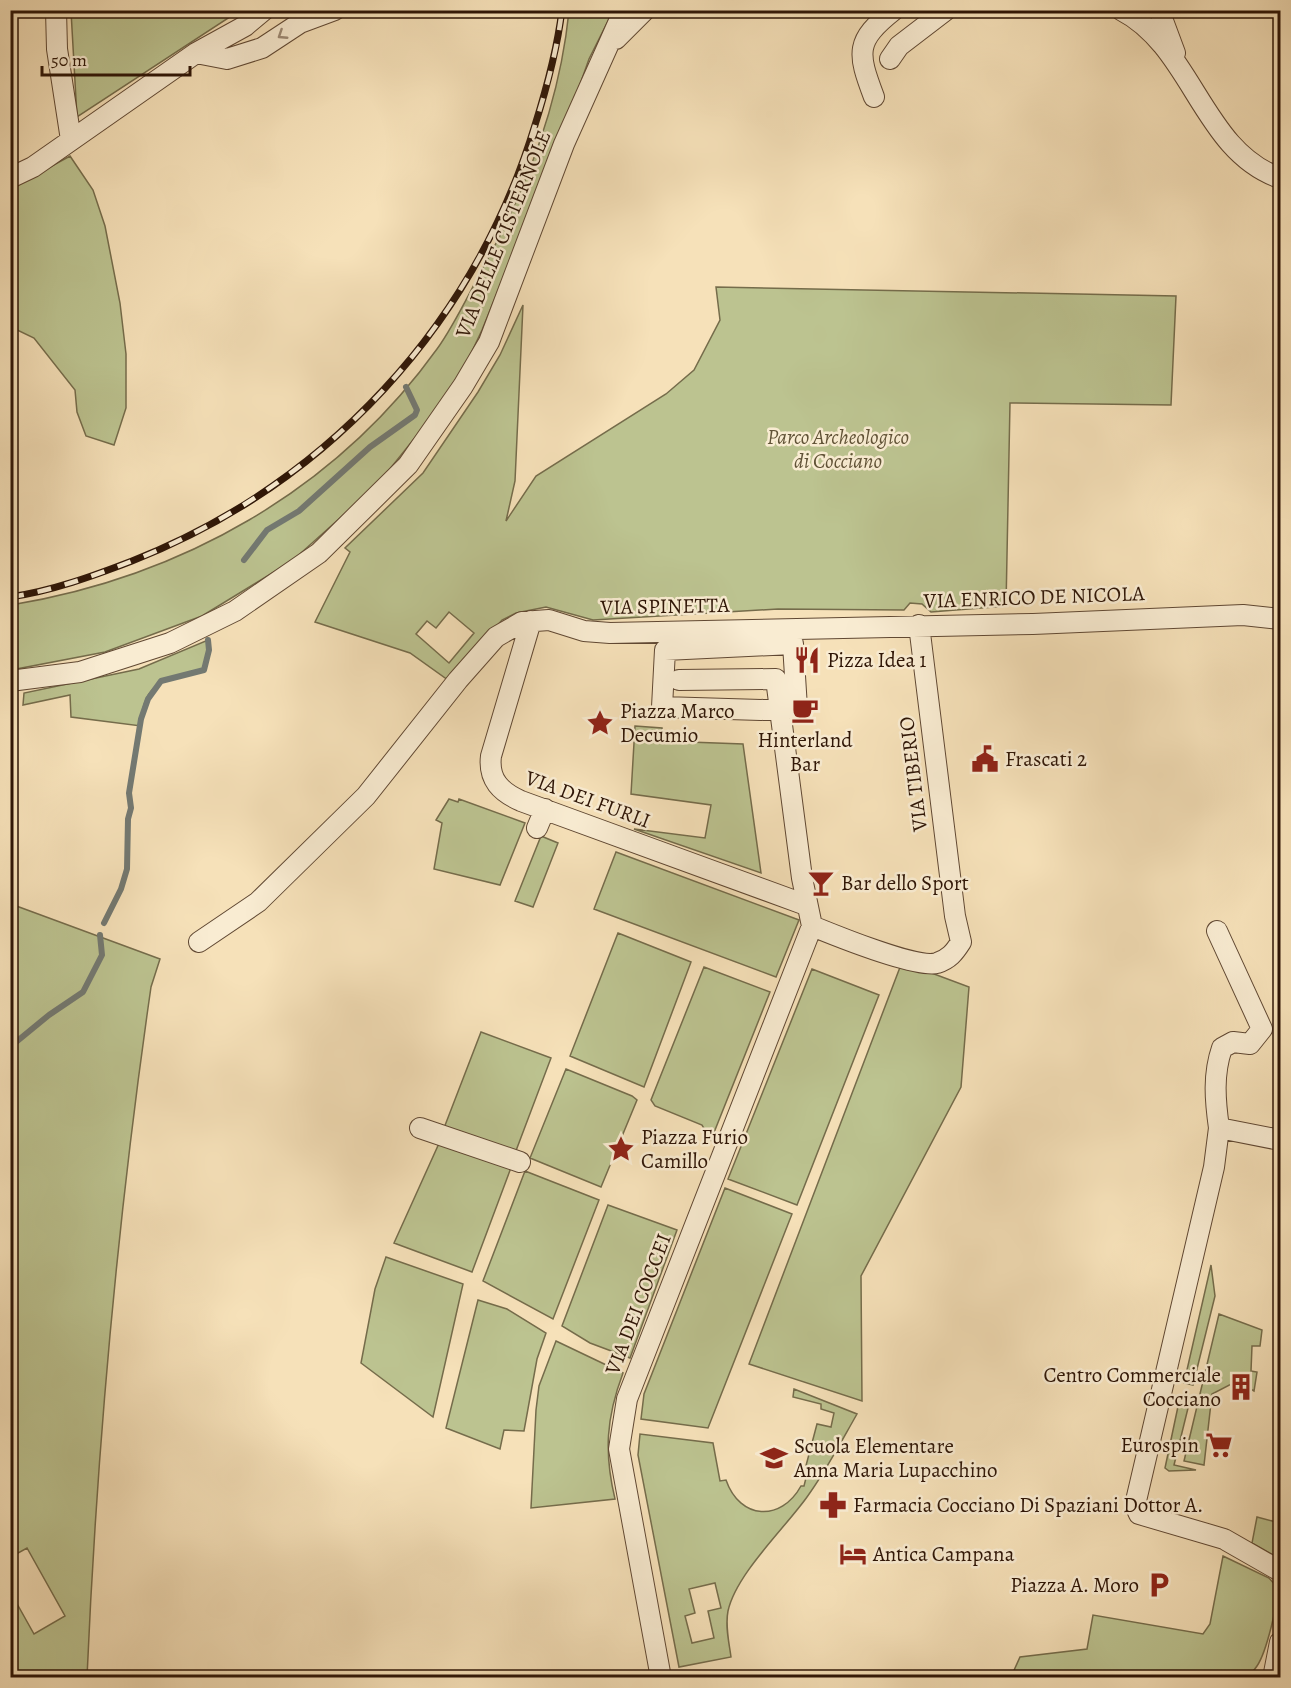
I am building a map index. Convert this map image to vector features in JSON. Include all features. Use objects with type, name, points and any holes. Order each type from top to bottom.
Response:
[{"type":"street","points":[[56,10],[57,49],[71,140]]},
{"type":"street","points":[[10,178],[33,167],[196,53],[236,32],[264,10]]},
{"type":"street","points":[[196,53],[227,59],[262,48],[300,23],[335,10]]},
{"type":"street","name":"VIA DELLE CISTERNOLE","points":[[10,681],[91,669],[170,643],[235,611],[319,553],[408,465],[463,386],[489,342],[564,144],[624,10]]},
{"type":"street","name":"VIA DELLE CISTERNOLE","points":[[609,47],[645,10]]},
{"type":"street","points":[[874,97],[862,66],[862,42],[869,31],[894,10]]},
{"type":"street","points":[[890,59],[899,46],[946,10]]},
{"type":"street","points":[[1159,10],[1179,63],[1205,110],[1238,151],[1257,168],[1280,179]]},
{"type":"street","points":[[1123,12],[1150,32],[1179,63]]},
{"type":"street","name":"VIA ENRICO DE NICOLA","points":[[790,628],[1033,624],[1243,615],[1281,619]]},
{"type":"street","name":"VIA SPINETTA","points":[[199,942],[258,902],[366,796],[458,680],[496,637],[522,622],[549,620],[584,631],[610,633],[790,628]]},
{"type":"street","name":"VIA DEI FURLI","points":[[531,621],[490,767],[495,782],[506,794],[800,897]]},
{"type":"street","name":"VIA TIBERIO","points":[[812,926],[904,957],[937,962],[953,955],[961,942],[955,916],[919,625]]},
{"type":"street","points":[[793,644],[797,708],[779,709],[662,707],[665,650],[793,644]]},
{"type":"street","points":[[679,681],[776,679],[800,897],[812,926]]},
{"type":"street","points":[[537,828],[545,809]]},
{"type":"street","name":"VIA DEI COCCEI","points":[[661,1677],[619,1449],[627,1399],[812,926]]},
{"type":"street","points":[[1217,931],[1262,1029],[1250,1044],[1233,1042],[1222,1048],[1216,1065],[1215,1099],[1219,1128],[1214,1167],[1135,1505],[1139,1514],[1224,1539],[1281,1570]]},
{"type":"street","points":[[420,1128],[520,1162]]},
{"type":"street","points":[[1219,1128],[1281,1140]]},
{"type":"street","points":[[1273,1677],[1281,1642]]},
{"type":"green space","points":[[71,11],[239,11],[77,117]]},
{"type":"green space","points":[[569,11],[613,11],[589,59],[567,121],[466,364],[430,419],[377,485],[292,561],[202,616],[105,652],[11,670],[11,605],[74,592],[135,573],[194,549],[249,520],[302,485],[351,445],[396,400],[450,329],[514,206],[539,143],[549,110],[565,44]]},
{"type":"green space","points":[[70,156],[93,190],[105,226],[120,303],[126,354],[126,408],[114,445],[86,436],[77,412],[75,390],[34,338],[13,328],[10,318],[10,189]]},
{"type":"green space","name":"Parco Archeologico di Cocciano","points":[[716,287],[1176,296],[1171,405],[1010,403],[1006,606],[931,612],[922,604],[910,603],[904,610],[778,609],[593,620],[546,607],[516,613],[502,620],[448,680],[410,653],[315,622],[350,552],[345,548],[423,473],[478,392],[500,355],[523,305],[515,481],[506,521],[536,476],[666,394],[694,370],[720,320]],"holes":[[[449,612],[474,633],[449,663],[416,634],[427,621],[436,628]]]},
{"type":"green space","points":[[208,640],[209,650],[204,670],[169,680],[152,690],[146,698],[141,726],[71,717],[70,695],[23,705],[24,693],[139,669]]},
{"type":"green space","points":[[635,726],[662,728],[662,741],[743,744],[761,873],[634,829],[705,838],[711,805],[631,794]]},
{"type":"green space","points":[[449,799],[458,802],[459,799],[525,823],[500,885],[434,869],[442,823],[436,820]]},
{"type":"green space","points":[[541,836],[558,843],[533,907],[515,901]]},
{"type":"green space","points":[[616,852],[799,920],[776,977],[594,909]]},
{"type":"green space","points":[[11,904],[160,959],[151,987],[139,1073],[110,1331],[87,1677],[11,1677],[11,1593],[34,1634],[65,1616],[27,1548],[11,1557]]},
{"type":"green space","points":[[618,933],[691,962],[644,1087],[570,1056]]},
{"type":"green space","points":[[902,962],[969,987],[961,1087],[861,1276],[862,1401],[749,1364]]},
{"type":"green space","points":[[704,967],[770,992],[711,1140],[702,1125],[655,1106],[651,1100]]},
{"type":"green space","points":[[812,969],[879,995],[797,1205],[728,1179]]},
{"type":"green space","points":[[481,1032],[551,1058],[514,1156],[444,1128]]},
{"type":"green space","points":[[566,1069],[637,1100],[601,1187],[530,1158]]},
{"type":"green space","points":[[441,1139],[512,1165],[472,1272],[394,1243]]},
{"type":"green space","points":[[525,1171],[599,1200],[553,1319],[483,1281]]},
{"type":"green space","points":[[725,1188],[792,1214],[708,1428],[641,1419],[644,1394]]},
{"type":"green space","points":[[608,1205],[677,1230],[630,1358],[590,1343],[562,1326]]},
{"type":"green space","points":[[386,1257],[463,1284],[433,1417],[361,1363],[375,1289]]},
{"type":"green space","points":[[1211,1265],[1215,1296],[1193,1385],[1184,1383]]},
{"type":"green space","points":[[478,1300],[507,1309],[546,1333],[537,1359],[524,1431],[504,1430],[500,1449],[446,1428]]},
{"type":"green space","points":[[1219,1314],[1262,1330],[1260,1346],[1252,1346],[1251,1371],[1257,1372],[1254,1391],[1237,1381],[1212,1394],[1204,1465],[1184,1461]]},
{"type":"green space","points":[[556,1341],[623,1373],[613,1405],[608,1436],[609,1466],[615,1499],[531,1508],[539,1386]]},
{"type":"green space","points":[[794,1389],[857,1414],[814,1487],[762,1552],[733,1597],[727,1622],[731,1657],[679,1667],[638,1455],[640,1434],[713,1443],[720,1481],[726,1480],[732,1493],[741,1503],[751,1509],[761,1512],[772,1510],[783,1506],[793,1498],[801,1486],[804,1486],[806,1478],[803,1477],[817,1424],[831,1427],[834,1413],[821,1409],[821,1404],[793,1397]],"holes":[[[715,1583],[721,1608],[708,1611],[714,1638],[692,1643],[685,1616],[695,1613],[689,1589]]]},
{"type":"green space","points":[[1180,1397],[1190,1400],[1174,1465],[1196,1470],[1169,1471],[1165,1468]]},
{"type":"green space","points":[[1257,1517],[1280,1523],[1280,1559],[1252,1543]]},
{"type":"green space","points":[[1223,1556],[1269,1578],[1277,1587],[1274,1615],[1261,1659],[1256,1668],[1245,1677],[1011,1677],[1020,1657],[1087,1649],[1093,1615],[1203,1634],[1210,1624]]},
{"type":"waterway","points":[[244,560],[267,530],[299,511],[370,447],[415,415],[417,410],[406,387]]},
{"type":"waterway","points":[[104,923],[121,889],[127,869],[128,819],[131,808],[129,793],[141,719],[148,699],[161,681],[204,670],[209,650],[208,640]]},
{"type":"waterway","points":[[10,1047],[49,1015],[83,992],[102,955],[100,935]]},
{"type":"railway","points":[[10,597],[57,587],[102,572],[132,561],[203,528],[269,489],[329,442],[384,390],[432,331],[474,267],[508,198],[544,97],[562,10]]},
{"type":"place","name":"Pizza Idea 1","points":[[807,660]]},
{"type":"place","name":"Hinterland Bar","points":[[805,710]]},
{"type":"place","name":"Piazza Marco Decumio","points":[[600,723]]},
{"type":"place","name":"Frascati 2","points":[[985,759]]},
{"type":"place","name":"Bar dello Sport","points":[[821,883]]},
{"type":"place","name":"Piazza Furio Camillo","points":[[621,1149]]},
{"type":"place","name":"Centro Commerciale Cocciano","points":[[1241,1387]]},
{"type":"place","name":"Eurospin","points":[[1219,1445]]},
{"type":"place","name":"Scuola Elementare Anna Maria Lupacchino","points":[[774,1458]]},
{"type":"place","name":"Farmacia Cocciano Di Spaziani Dottor A.","points":[[833,1505]]},
{"type":"place","name":"Antica Campana","points":[[853,1554]]},
{"type":"place","name":"Piazza A. Moro","points":[[1159,1585]]}]
